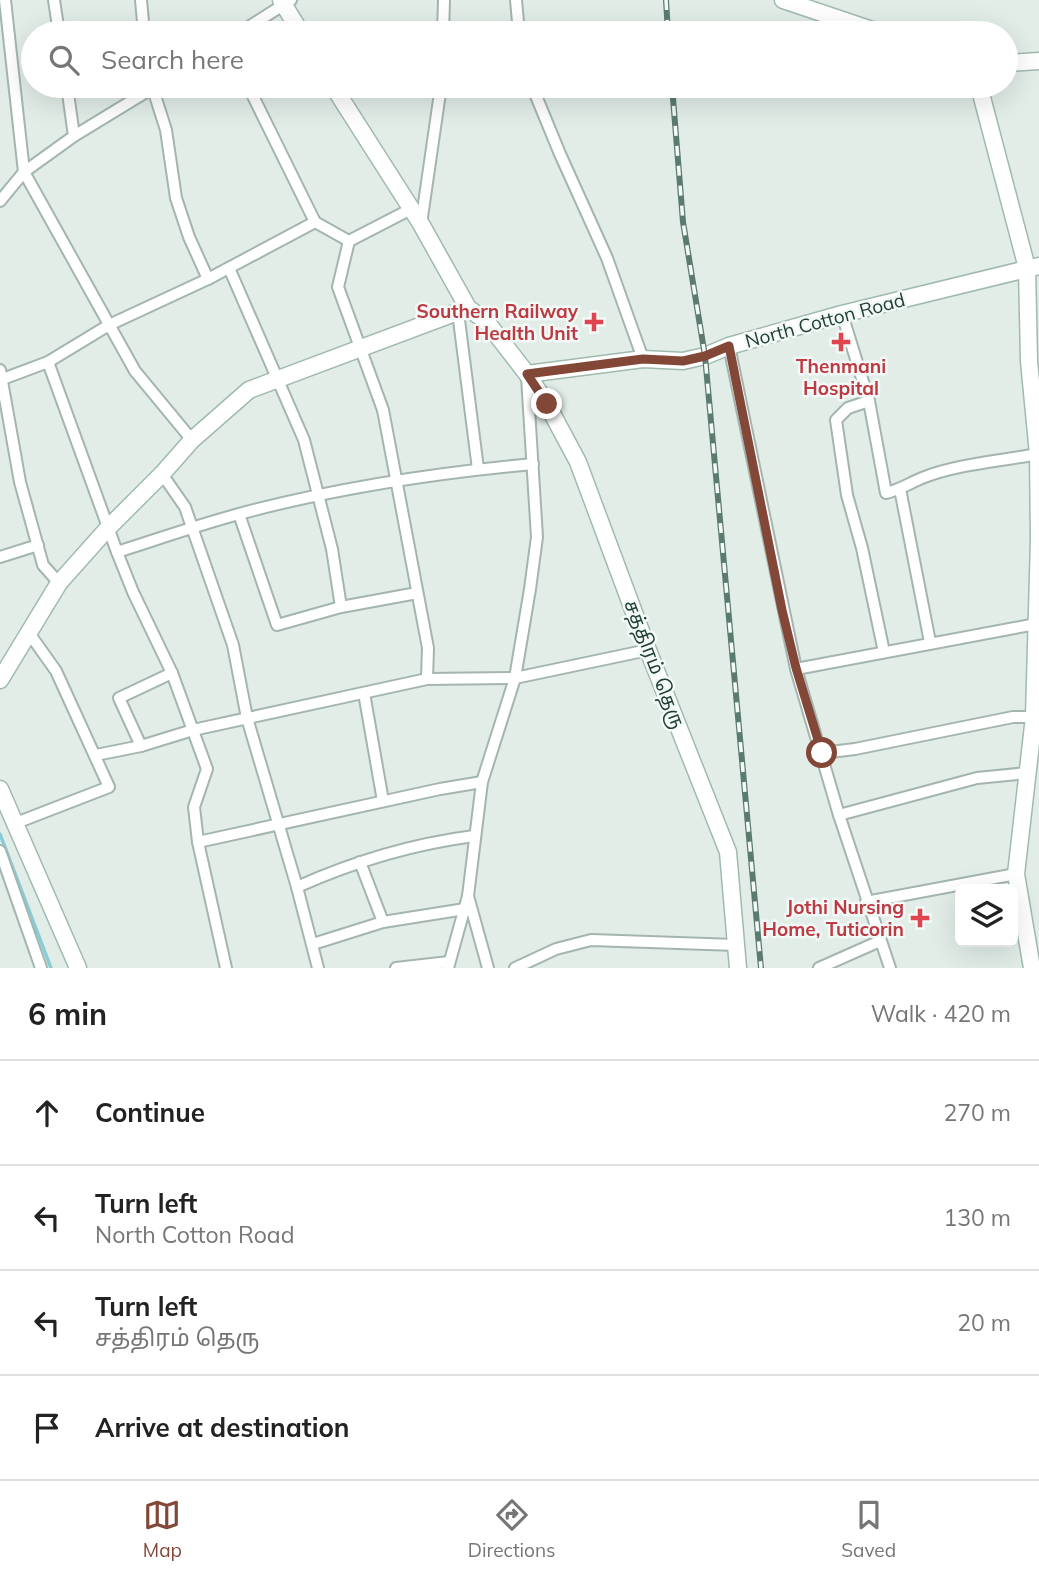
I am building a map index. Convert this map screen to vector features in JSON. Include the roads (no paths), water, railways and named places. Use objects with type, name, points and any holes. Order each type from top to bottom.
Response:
[{"type":"street","points":[[5,0],[24,172],[135,371],[192,440]]},
{"type":"street","points":[[54,0],[57,21]]},
{"type":"street","points":[[141,0],[143,21]]},
{"type":"street","points":[[443,21],[444,0]]},
{"type":"street","points":[[516,0],[518,21]]},
{"type":"street","points":[[783,0],[845,21]]},
{"type":"street","points":[[256,21],[285,1],[296,21]]},
{"type":"street","points":[[1018,62],[1039,61]]},
{"type":"street","points":[[69,98],[74,136]]},
{"type":"street","points":[[0,201],[24,172],[134,98]]},
{"type":"street","points":[[157,98],[166,130],[176,198],[189,237],[208,279]]},
{"type":"street","points":[[254,98],[314,222],[349,240]]},
{"type":"street","name":"சத்திரம் தெரு","points":[[341,98],[421,224],[463,310],[486,321],[527,374],[579,462],[728,852],[738,968]]},
{"type":"street","points":[[421,224],[439,98]]},
{"type":"street","points":[[538,98],[607,258],[643,359]]},
{"type":"street","points":[[983,98],[1033,267],[1030,361],[1038,454],[1037,671],[1016,874],[1032,968]]},
{"type":"street","points":[[349,240],[411,209]]},
{"type":"street","points":[[59,583],[44,565],[20,482],[1,376],[48,362],[109,325],[208,279],[314,222]]},
{"type":"street","points":[[349,240],[338,287],[383,410],[428,648],[427,679]]},
{"type":"street","name":"North Cotton Road","points":[[527,374],[643,359],[683,361],[842,314],[1033,267]]},
{"type":"street","points":[[229,268],[275,379],[304,440],[320,495],[341,607]]},
{"type":"street","points":[[0,678],[59,583],[108,527],[192,440],[249,390],[463,310],[478,469]]},
{"type":"street","points":[[842,314],[869,401],[886,493],[923,477],[1038,454]]},
{"type":"street","points":[[729,346],[796,668],[839,816],[890,968]]},
{"type":"street","points":[[48,362],[117,552],[172,673],[206,769],[194,807],[198,842],[226,968]]},
{"type":"street","points":[[396,968],[449,965],[468,896],[482,782],[515,678],[537,537],[527,374]]},
{"type":"street","points":[[869,401],[848,408],[836,420],[847,495],[862,548],[884,652]]},
{"type":"street","points":[[117,552],[239,514],[320,495],[397,480],[533,464]]},
{"type":"street","points":[[162,474],[185,507],[233,645],[247,718],[318,968]]},
{"type":"street","points":[[900,489],[930,642]]},
{"type":"street","points":[[239,514],[277,625],[341,607],[417,593]]},
{"type":"street","points":[[0,557],[38,545]]},
{"type":"street","points":[[796,668],[1036,624]]},
{"type":"street","points":[[16,823],[109,787],[56,671],[29,633]]},
{"type":"street","points":[[96,755],[141,746],[193,730],[427,679],[515,678],[649,650]]},
{"type":"street","points":[[141,746],[119,698],[172,673]]},
{"type":"street","points":[[364,692],[383,802]]},
{"type":"street","points":[[822,753],[877,745],[1013,717],[1034,717]]},
{"type":"street","points":[[839,816],[977,778],[1027,773]]},
{"type":"street","points":[[198,842],[482,782]]},
{"type":"street","points":[[0,789],[78,968]]},
{"type":"street","points":[[297,887],[338,869],[428,842],[474,836]]},
{"type":"street","points":[[0,851],[41,968]]},
{"type":"street","points":[[359,862],[383,922]]},
{"type":"street","points":[[866,902],[1016,874]]},
{"type":"street","points":[[468,896],[488,968]]},
{"type":"street","points":[[313,944],[383,922],[464,909]]},
{"type":"street","points":[[515,968],[556,949],[591,940],[736,945]]},
{"type":"street","points":[[818,968],[880,941]]},
{"type":"waterway","points":[[0,834],[51,968]]},
{"type":"railway","points":[[666,0],[667,21]]},
{"type":"railway","points":[[673,98],[683,222],[705,356],[761,968]]},
{"type":"place","name":"Southern Railway Health Unit","points":[[594,322]]},
{"type":"place","name":"Thenmani Hospital","points":[[841,342]]},
{"type":"place","name":"Jothi Nursing Home, Tuticorin","points":[[920,918]]}]
